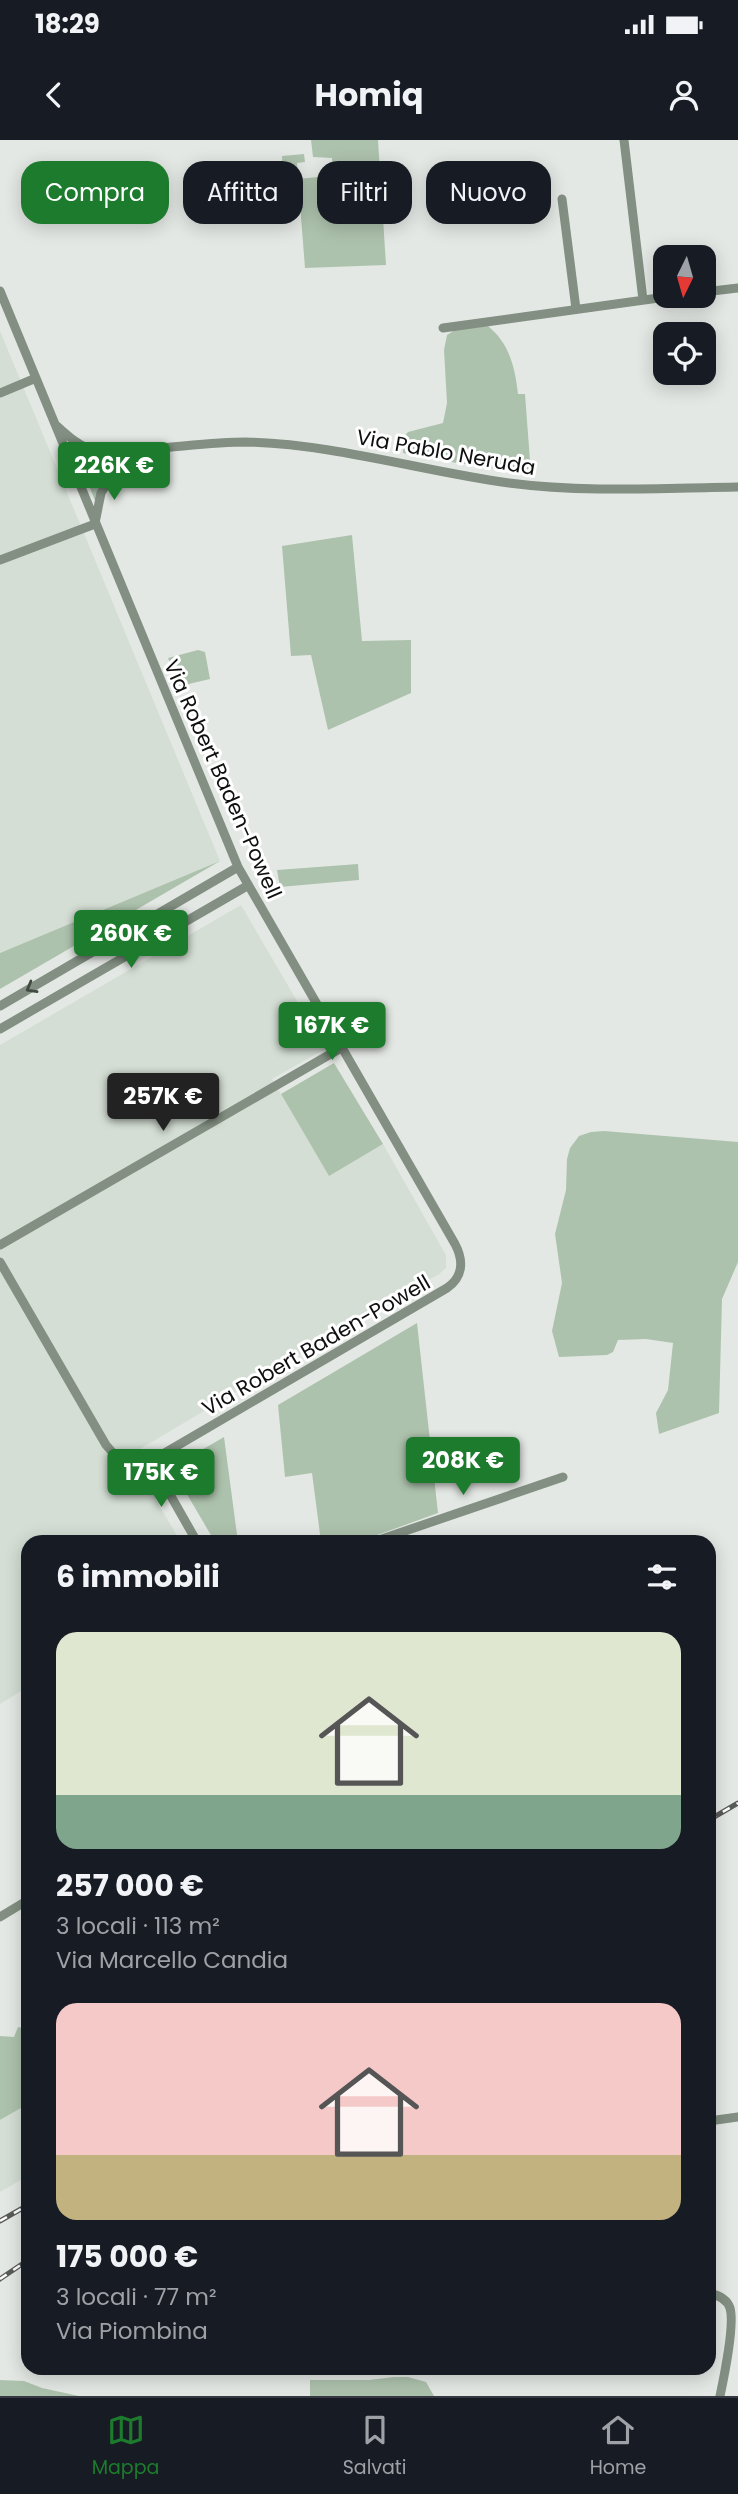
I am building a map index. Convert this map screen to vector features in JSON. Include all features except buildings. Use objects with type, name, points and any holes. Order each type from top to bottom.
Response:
[{"type":"street","points":[[624,140],[643,299]]},
{"type":"street","points":[[562,199],[576,309]]},
{"type":"street","points":[[716,291],[738,288]]},
{"type":"street","name":"Via Robert Baden-Powell","points":[[0,291],[247,886],[459,1251],[461,1264],[458,1276],[450,1286],[150,1461]]},
{"type":"street","points":[[443,328],[653,298]]},
{"type":"street","points":[[0,393],[36,378]]},
{"type":"street","points":[[55,425],[74,441],[97,451]]},
{"type":"street","name":"Via Pablo Neruda","points":[[97,451],[148,450],[224,442],[275,443],[324,449],[534,486],[592,489],[738,487]]},
{"type":"street","points":[[0,560],[95,524],[101,493],[114,471],[124,462],[148,450]]},
{"type":"street","points":[[97,451],[83,456],[72,468],[92,474],[114,471]]},
{"type":"street","points":[[0,1006],[238,867]]},
{"type":"street","points":[[0,1029],[247,886]]},
{"type":"street","points":[[0,1245],[341,1048]]},
{"type":"street","points":[[0,1262],[106,1445],[121,1460],[128,1463],[150,1461],[193,1535]]},
{"type":"street","points":[[393,1535],[563,1477]]},
{"type":"street","points":[[0,1917],[21,1904]]},
{"type":"street","points":[[716,2120],[738,2117]]},
{"type":"street","points":[[716,2296],[725,2300],[730,2309],[731,2325],[720,2396]]},
{"type":"shaded area","points":[[0,331],[220,861],[0,953]]},
{"type":"shaded area","points":[[241,905],[325,1049],[272,1079],[329,1175],[383,1144],[446,1255],[446,1268],[140,1449],[139,1472],[177,1535],[21,1535],[21,1691],[0,1704],[0,1045]]},
{"type":"shaded area","points":[[21,2108],[21,2180],[0,2192],[0,2120]]},
{"type":"green space","points":[[311,140],[378,140],[379,161],[332,161],[332,158],[313,157]]},
{"type":"green space","points":[[304,154],[305,162],[282,161],[282,156]]},
{"type":"green space","points":[[317,177],[317,224],[383,224],[386,265],[305,268],[302,224],[303,178]]},
{"type":"green space","points":[[488,326],[502,341],[510,357],[518,394],[525,394],[531,474],[403,453],[404,437],[408,432],[443,423],[447,403],[444,350],[447,335],[455,330]]},
{"type":"green space","points":[[93,454],[129,454],[119,463],[101,470],[82,466],[82,462]]},
{"type":"green space","points":[[84,473],[107,475],[96,503]]},
{"type":"green space","points":[[352,535],[362,641],[411,640],[411,693],[328,730],[311,655],[291,656],[282,546]]},
{"type":"green space","points":[[198,650],[205,652],[210,679],[180,686],[168,658]]},
{"type":"green space","points":[[220,861],[0,989],[0,953]]},
{"type":"green space","points":[[358,864],[359,880],[280,887],[277,870]]},
{"type":"green space","points":[[334,1063],[383,1144],[329,1176],[281,1094]]},
{"type":"green space","points":[[604,1131],[738,1142],[738,1262],[722,1299],[719,1413],[659,1434],[656,1413],[668,1390],[673,1343],[646,1339],[618,1340],[613,1352],[607,1355],[559,1357],[552,1331],[562,1283],[555,1234],[566,1190],[567,1159],[570,1148],[579,1136]]},
{"type":"green space","points":[[417,1323],[438,1513],[377,1535],[320,1535],[312,1473],[285,1477],[278,1405]]},
{"type":"green space","points":[[224,1437],[237,1535],[211,1535],[178,1479],[176,1470],[181,1462]]},
{"type":"green space","points":[[18,2027],[21,2028],[21,2108],[0,2120],[0,2036],[14,2037]]},
{"type":"green space","points":[[408,2377],[426,2382],[434,2396],[310,2396],[310,2380],[369,2380]]},
{"type":"green space","points":[[0,2380],[24,2381],[79,2396],[0,2396]]},
{"type":"railway","points":[[716,1816],[738,1803]]},
{"type":"railway","points":[[0,2221],[21,2209]]},
{"type":"railway","points":[[0,2279],[21,2265]]}]
